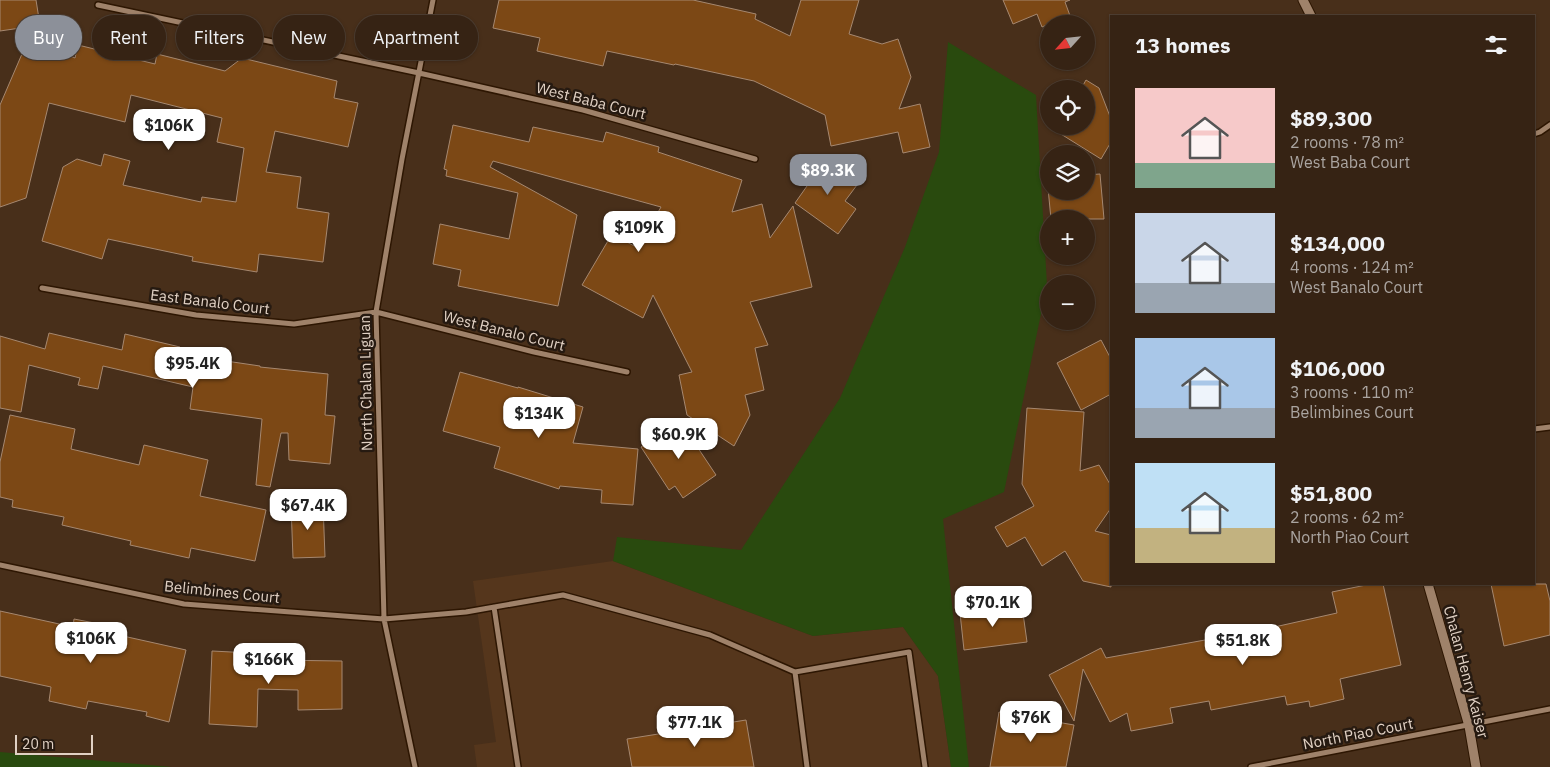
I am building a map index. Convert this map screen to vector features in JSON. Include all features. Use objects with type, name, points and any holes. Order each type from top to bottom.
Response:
[{"type":"street","name":"North Chalan Liguan","points":[[415,767],[384,619],[376,312],[402,159],[433,0]]},
{"type":"street","points":[[1303,0],[1310,15]]},
{"type":"street","name":"West Baba Court","points":[[98,5],[583,110],[755,159]]},
{"type":"street","points":[[1535,134],[1550,125]]},
{"type":"street","name":"East Banalo Court","points":[[42,288],[196,315],[294,324],[376,312]]},
{"type":"street","name":"West Banalo Court","points":[[376,312],[534,352],[627,372]]},
{"type":"street","points":[[1535,429],[1550,427]]},
{"type":"street","name":"Belimbines Court","points":[[0,564],[184,604],[384,619],[466,612],[563,595],[710,635],[795,672]]},
{"type":"street","name":"Chalan Henry Kaiser","points":[[1428,585],[1469,726],[1476,767]]},
{"type":"street","points":[[494,607],[518,767]]},
{"type":"street","points":[[807,767],[795,672],[909,652],[925,767]]},
{"type":"street","name":"North Piao Court","points":[[1251,767],[1550,710]]},
{"type":"shaded area","points":[[613,561],[813,636],[903,627],[938,676],[951,767],[477,767],[474,745],[496,742],[473,581]]},
{"type":"green space","points":[[948,42],[1036,95],[1040,200],[1042,200],[1043,210],[1040,210],[1040,265],[1046,265],[1046,275],[1040,275],[1040,319],[1004,492],[943,519],[969,767],[951,767],[938,676],[903,627],[813,636],[613,561],[617,537],[741,550],[840,398],[905,247],[939,152]]},
{"type":"green space","points":[[0,752],[172,767],[0,767]]},
{"type":"building","points":[[0,0],[36,0],[38,15],[15,15],[15,29],[0,31]]},
{"type":"building","points":[[499,0],[693,0],[756,14],[755,19],[790,36],[801,0],[859,0],[849,34],[882,44],[898,39],[911,77],[899,109],[920,104],[930,147],[903,153],[898,132],[831,146],[825,115],[754,81],[607,51],[603,66],[537,51],[540,38],[493,28]]},
{"type":"building","points":[[1003,0],[1070,0],[1065,2],[1070,15],[1040,15],[1040,22],[1037,14],[1013,24]]},
{"type":"building","points":[[82,46],[92,48],[92,60],[139,60],[155,64],[156,60],[166,60],[166,56],[225,71],[239,60],[250,60],[337,81],[334,98],[358,103],[348,147],[275,131],[266,172],[301,177],[297,208],[329,213],[323,262],[259,254],[257,272],[192,261],[193,257],[108,239],[102,259],[42,241],[63,167],[77,159],[101,166],[104,154],[130,161],[123,185],[201,202],[202,197],[236,202],[244,148],[217,142],[222,118],[131,95],[125,122],[49,103],[26,198],[0,207],[0,105],[19,60],[82,60]]},
{"type":"building","points":[[1095,86],[1099,88],[1110,116],[1110,144],[1101,159],[1095,155],[1095,145],[1078,145],[1062,135],[1095,135]]},
{"type":"building","points":[[453,125],[529,142],[533,127],[603,142],[606,132],[659,147],[658,152],[742,180],[732,212],[762,204],[770,238],[793,206],[812,287],[750,302],[768,345],[755,348],[764,390],[745,395],[750,415],[734,446],[687,415],[679,375],[692,372],[653,295],[643,318],[582,285],[612,234],[638,248],[661,207],[493,161],[490,167],[577,215],[558,306],[458,286],[461,270],[433,264],[440,224],[509,239],[518,193],[446,176],[447,170],[444,169]]},
{"type":"building","points":[[821,158],[857,185],[845,201],[856,209],[838,234],[795,203],[807,186],[803,183]]},
{"type":"building","points":[[1095,174],[1100,174],[1104,219],[1095,219],[1095,210],[1050,210],[1049,200],[1095,200]]},
{"type":"building","points":[[49,333],[122,350],[125,334],[180,347],[178,354],[260,367],[328,374],[325,415],[335,416],[330,464],[289,460],[288,433],[281,433],[270,487],[256,485],[262,419],[190,409],[193,387],[103,366],[98,389],[78,385],[80,378],[29,365],[21,412],[0,408],[0,336],[45,349]]},
{"type":"building","points":[[1101,340],[1110,357],[1110,395],[1081,410],[1057,363]]},
{"type":"building","points":[[460,372],[583,407],[573,443],[638,449],[633,505],[601,503],[602,490],[560,486],[559,489],[494,468],[500,447],[443,431]]},
{"type":"building","points":[[1027,408],[1084,412],[1080,471],[1099,465],[1110,484],[1110,509],[1095,531],[1110,535],[1111,587],[1083,581],[1065,551],[1042,566],[1025,537],[1007,547],[995,527],[1034,506],[1022,484]]},
{"type":"building","points":[[10,415],[75,429],[71,449],[139,465],[144,445],[208,460],[200,496],[266,510],[255,561],[191,548],[189,558],[130,545],[131,541],[62,525],[64,517],[12,507],[13,500],[0,497],[0,462]]},
{"type":"building","points":[[680,421],[716,475],[683,498],[675,486],[669,490],[641,447]]},
{"type":"building","points":[[323,504],[325,557],[293,558],[291,505]]},
{"type":"building","points":[[1546,584],[1550,601],[1550,635],[1504,646],[1491,585]]},
{"type":"building","points":[[1366,585],[1383,585],[1401,665],[1340,679],[1344,699],[1310,707],[1309,701],[1287,705],[1285,696],[1211,710],[1209,701],[1170,708],[1173,723],[1131,731],[1127,713],[1110,722],[1083,669],[1074,721],[1049,675],[1101,648],[1106,658],[1216,638],[1218,652],[1273,642],[1270,628],[1337,613],[1332,592]]},
{"type":"building","points":[[1022,606],[1027,642],[964,650],[960,613]]},
{"type":"building","points":[[0,611],[73,627],[74,619],[125,629],[123,636],[186,650],[169,722],[146,716],[147,712],[88,701],[86,709],[49,701],[51,687],[0,676]]},
{"type":"building","points":[[212,651],[270,654],[269,660],[342,661],[342,709],[298,710],[298,690],[258,689],[257,727],[209,724]]},
{"type":"building","points":[[999,712],[1074,725],[1066,767],[990,767]]},
{"type":"building","points":[[746,720],[754,767],[632,767],[627,739]]}]
